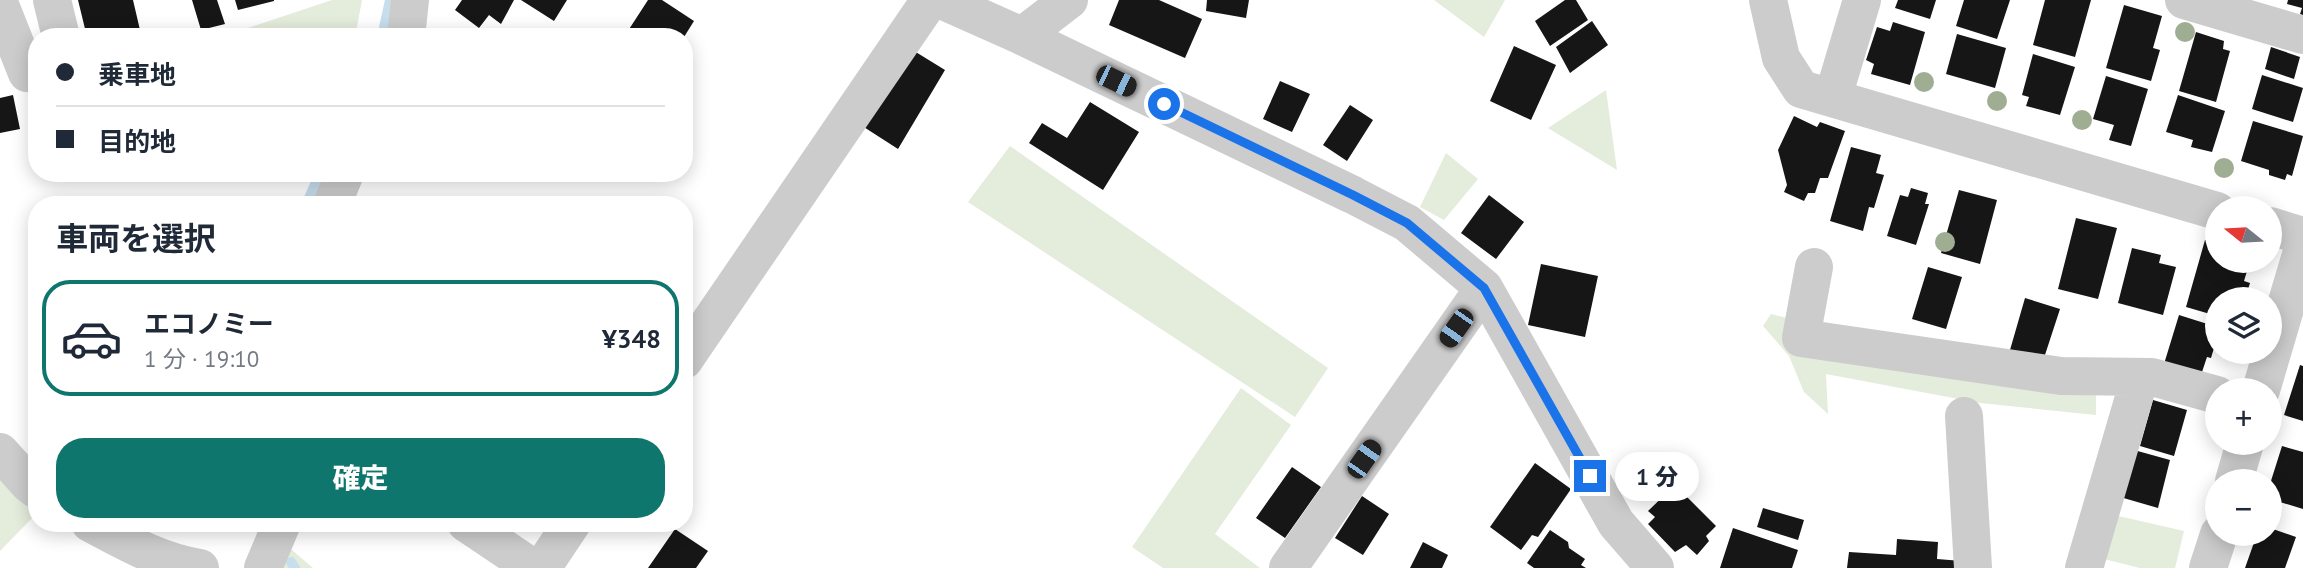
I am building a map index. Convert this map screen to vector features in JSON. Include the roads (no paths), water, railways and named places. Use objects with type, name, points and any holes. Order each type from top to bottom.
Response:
[{"type":"street","points":[[52,0],[59,28]]},
{"type":"street","points":[[407,28],[410,0]]},
{"type":"street","points":[[693,347],[930,0]]},
{"type":"street","points":[[941,0],[1022,36],[1407,223],[1484,288],[1616,523],[1655,568]]},
{"type":"street","points":[[1022,36],[1069,0]]},
{"type":"street","points":[[1768,0],[1781,58],[1801,89],[2205,207]]},
{"type":"street","points":[[1833,97],[1862,0]]},
{"type":"street","points":[[2184,0],[2251,9],[2303,35]]},
{"type":"street","points":[[0,5],[27,73]]},
{"type":"street","points":[[2282,230],[2303,236]]},
{"type":"street","points":[[2265,378],[2303,248]]},
{"type":"street","points":[[1814,267],[1801,338],[2061,376],[2151,377],[2205,392]]},
{"type":"street","points":[[1288,568],[1484,288]]},
{"type":"street","points":[[2084,568],[2140,377]]},
{"type":"street","points":[[1964,416],[1973,568]]},
{"type":"street","points":[[0,452],[28,483]]},
{"type":"street","points":[[107,532],[141,550],[200,568]]},
{"type":"street","points":[[263,568],[278,532]]},
{"type":"street","points":[[479,532],[533,568]]},
{"type":"street","points":[[542,568],[566,532]]},
{"type":"street","points":[[2208,568],[2214,546]]},
{"type":"waterway","points":[[384,28],[390,0]]},
{"type":"waterway","points":[[310,196],[316,182]]},
{"type":"waterway","points":[[291,562],[295,568]]}]
